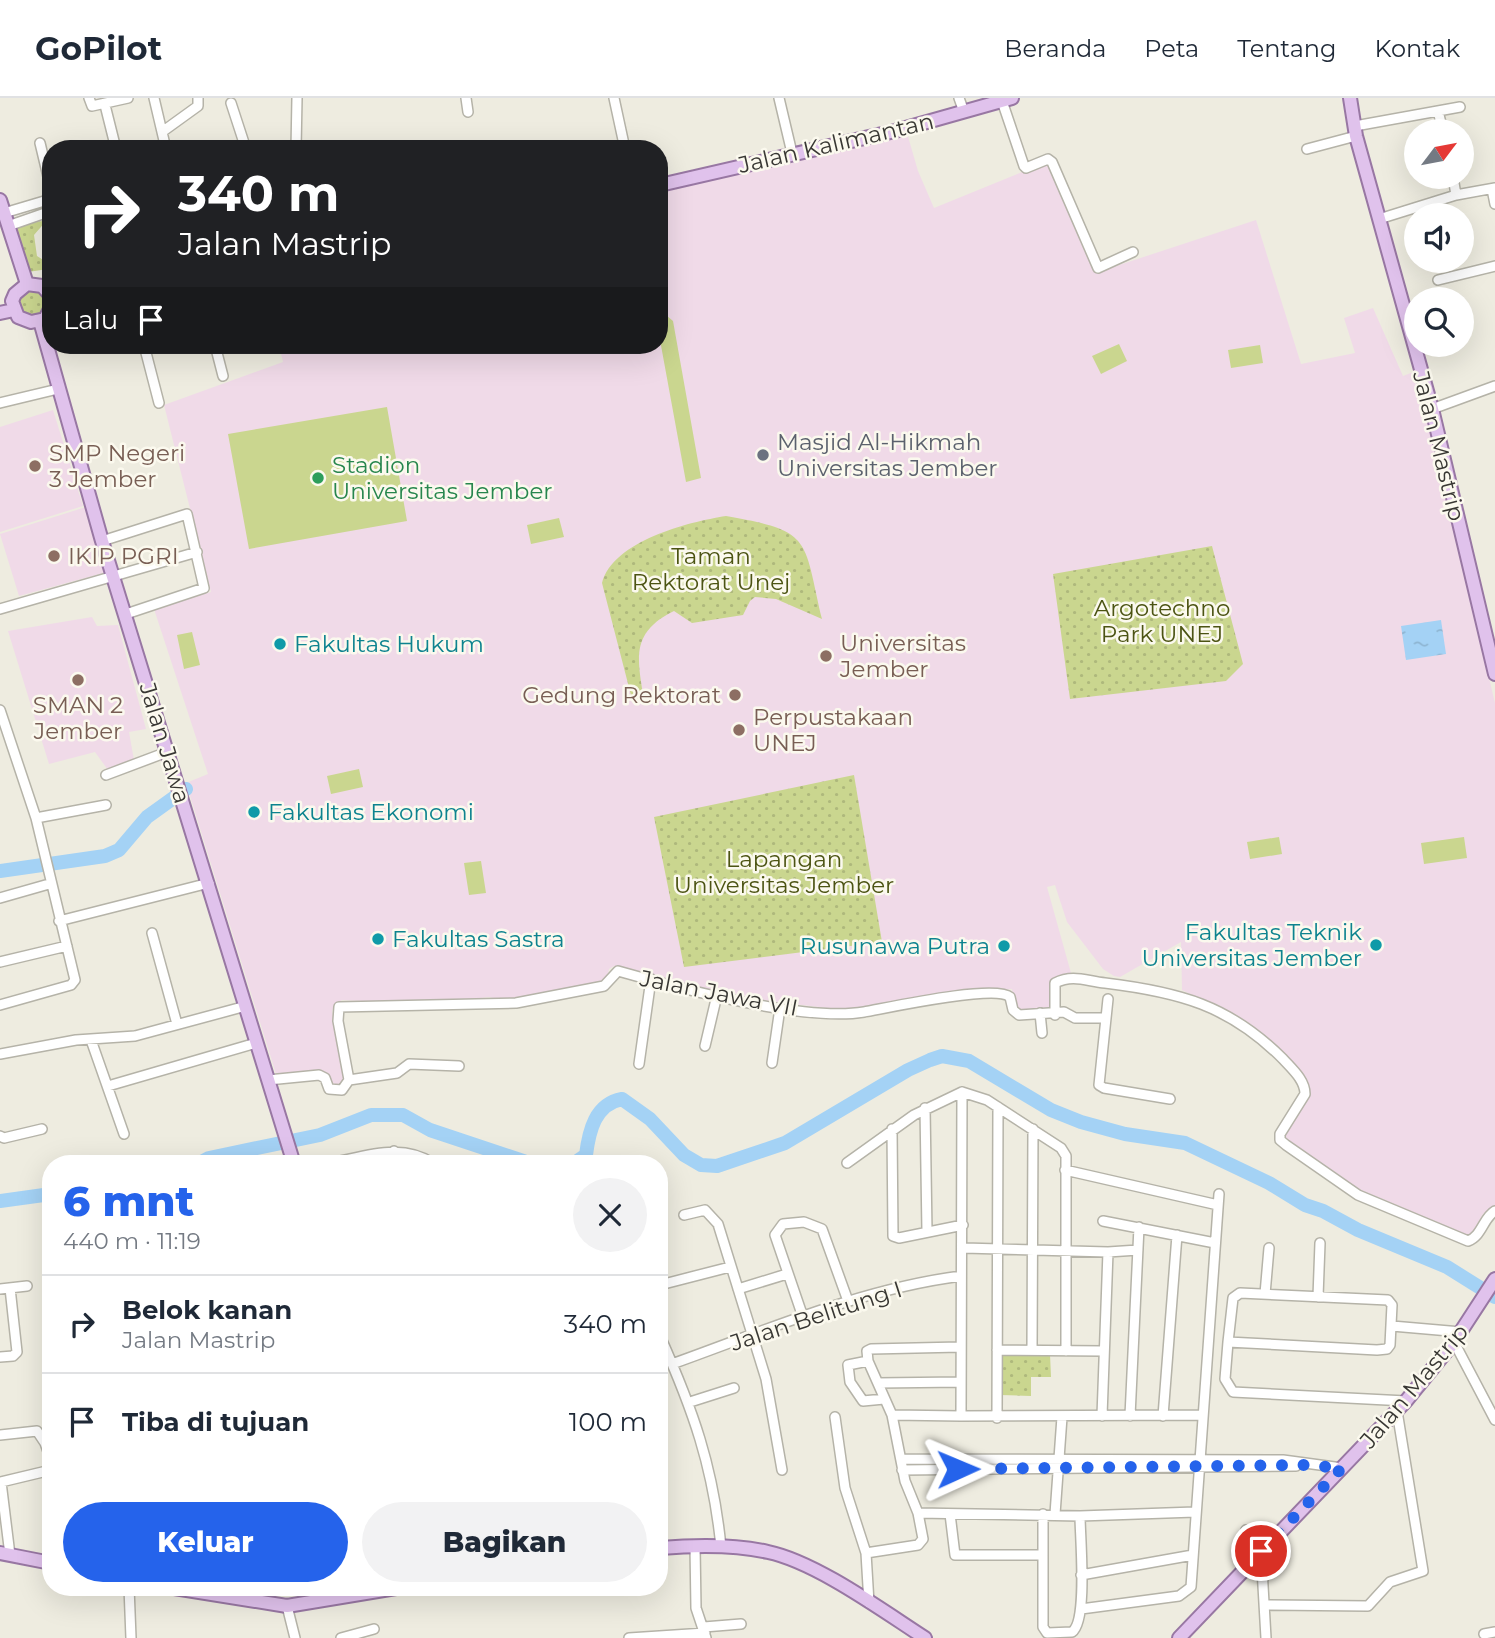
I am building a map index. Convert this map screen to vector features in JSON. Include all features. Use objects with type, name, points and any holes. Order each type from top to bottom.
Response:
[{"type":"main road","name":"Jalan Mastrip","points":[[1350,98],[1355,131],[1432,410],[1491,640],[1495,674]]},
{"type":"main road","name":"Jalan Kalimantan","points":[[668,183],[1007,100]]},
{"type":"main road","points":[[4,213],[27,284]]},
{"type":"main road","points":[[14,310],[15,294],[27,284],[42,286]]},
{"type":"main road","points":[[0,313],[14,310]]},
{"type":"main road","points":[[14,310],[26,321],[40,321]]},
{"type":"main road","name":"Jalan Jawa","points":[[40,321],[42,329]]},
{"type":"main road","name":"Jalan Jawa","points":[[49,354],[102,541],[291,1155]]},
{"type":"main road","name":"Jalan Mastrip","points":[[1180,1638],[1401,1406],[1457,1337],[1495,1279]]},
{"type":"main road","points":[[668,1548],[722,1547],[782,1556],[869,1603],[925,1638]]},
{"type":"main road","points":[[5,1554],[42,1561]]},
{"type":"main road","points":[[224,1596],[287,1606],[348,1596]]},
{"type":"street","points":[[89,98],[92,106],[128,98]]},
{"type":"street","points":[[154,98],[164,140]]},
{"type":"street","points":[[162,132],[198,106],[198,98]]},
{"type":"street","points":[[296,140],[297,98]]},
{"type":"street","points":[[466,98],[468,112]]},
{"type":"street","points":[[614,98],[623,140]]},
{"type":"street","points":[[779,98],[792,153]]},
{"type":"street","points":[[959,98],[964,112]]},
{"type":"street","points":[[1007,100],[1024,166],[1026,168],[1048,159],[1052,162],[1097,268],[1101,269],[1133,252]]},
{"type":"street","points":[[231,103],[243,140]]},
{"type":"street","points":[[105,105],[114,140]]},
{"type":"street","points":[[1307,149],[1355,131],[1461,107]]},
{"type":"street","points":[[1438,111],[1440,119]]},
{"type":"street","points":[[40,143],[42,151]]},
{"type":"street","points":[[1379,219],[1456,195],[1493,188],[1495,204]]},
{"type":"street","points":[[1455,189],[1456,195]]},
{"type":"street","points":[[4,213],[42,202]]},
{"type":"street","points":[[4,213],[42,211]]},
{"type":"street","points":[[1438,280],[1495,266]]},
{"type":"street","points":[[146,354],[159,403]]},
{"type":"street","points":[[217,354],[223,376]]},
{"type":"street","points":[[1432,410],[1495,386]]},
{"type":"street","points":[[0,403],[58,389]]},
{"type":"street","points":[[102,541],[187,514],[205,586],[200,591],[126,614]]},
{"type":"street","points":[[0,609],[197,552]]},
{"type":"street","points":[[0,710],[36,818],[74,982],[0,1005]]},
{"type":"street","points":[[106,775],[167,752]]},
{"type":"street","points":[[36,818],[106,806]]},
{"type":"street","points":[[59,921],[209,883]]},
{"type":"street","points":[[0,898],[50,884]]},
{"type":"street","points":[[152,933],[177,1024]]},
{"type":"street","points":[[0,962],[67,946]]},
{"type":"street","name":"Jalan Jawa VII","points":[[349,1080],[338,1021],[339,1007],[383,1004],[507,1004],[604,986],[618,971],[780,1008],[857,1013],[943,998],[1000,992],[1010,997],[1017,1014],[1064,1012],[1075,1018],[1106,1018]]},
{"type":"street","points":[[1055,1014],[1055,983],[1079,976],[1091,981],[1176,993],[1233,1019],[1271,1047],[1295,1071],[1305,1094],[1280,1134],[1280,1140],[1359,1195],[1468,1241],[1475,1238],[1495,1210]]},
{"type":"street","points":[[639,1063],[651,979]]},
{"type":"street","points":[[705,1046],[717,995]]},
{"type":"street","points":[[1108,999],[1100,1085],[1104,1088],[1170,1099]]},
{"type":"street","points":[[0,1054],[135,1036],[246,1006]]},
{"type":"street","points":[[772,1063],[780,1008]]},
{"type":"street","points":[[1040,1013],[1042,1032]]},
{"type":"street","points":[[91,1040],[124,1134]]},
{"type":"street","points":[[108,1086],[256,1043]]},
{"type":"street","points":[[268,1080],[319,1075],[325,1078],[329,1089],[335,1092],[342,1090],[349,1080],[397,1073],[409,1064],[459,1066]]},
{"type":"street","points":[[961,1416],[961,1276],[964,1248],[962,1092]]},
{"type":"street","points":[[846,1163],[925,1108],[962,1092],[975,1095],[998,1107],[1063,1149],[1066,1351]]},
{"type":"street","points":[[997,1418],[998,1107]]},
{"type":"street","points":[[925,1108],[927,1231]]},
{"type":"street","points":[[0,1136],[10,1137],[42,1129]]},
{"type":"street","points":[[892,1129],[892,1235],[899,1238],[963,1225]]},
{"type":"street","points":[[1032,1350],[1033,1129]]},
{"type":"street","points":[[368,1155],[394,1151],[416,1155]]},
{"type":"street","points":[[394,1151],[395,1155]]},
{"type":"street","points":[[1065,1170],[1218,1205]]},
{"type":"street","points":[[1081,1609],[1184,1594],[1192,1583],[1219,1194]]},
{"type":"street","points":[[684,1215],[701,1209],[711,1213],[718,1224],[766,1379],[782,1470]]},
{"type":"street","points":[[1103,1221],[1215,1243]]},
{"type":"street","points":[[803,1317],[775,1235],[776,1230],[787,1223],[816,1225],[825,1234],[848,1301]]},
{"type":"street","points":[[1130,1416],[1139,1227]]},
{"type":"street","points":[[1163,1416],[1177,1235]]},
{"type":"street","points":[[1318,1297],[1320,1243]]},
{"type":"street","points":[[964,1248],[1108,1252],[1138,1250]]},
{"type":"street","points":[[1265,1294],[1269,1248]]},
{"type":"street","points":[[1102,1416],[1108,1252]]},
{"type":"street","points":[[668,1283],[730,1266]]},
{"type":"street","points":[[738,1289],[787,1274]]},
{"type":"street","name":"Jalan Belitung I","points":[[672,1364],[848,1301],[900,1286],[961,1276]]},
{"type":"street","points":[[0,1357],[13,1356],[17,1352],[5,1288],[27,1286]]},
{"type":"street","points":[[1228,1342],[1384,1349],[1390,1345],[1392,1305],[1388,1300],[1234,1295],[1228,1342],[1225,1379],[1233,1392],[1401,1406],[1423,1571],[1390,1582],[1369,1606],[1266,1605]]},
{"type":"street","points":[[1392,1326],[1457,1337],[1495,1420]]},
{"type":"street","points":[[866,1553],[922,1543],[918,1513],[902,1470],[892,1415],[868,1361],[867,1352],[871,1349],[960,1348]]},
{"type":"street","points":[[997,1350],[1103,1351]]},
{"type":"street","points":[[668,1355],[690,1402],[716,1496],[722,1547]]},
{"type":"street","points":[[868,1361],[848,1365],[850,1382],[865,1402],[884,1399]]},
{"type":"street","points":[[878,1383],[961,1381]]},
{"type":"street","points":[[690,1402],[734,1388]]},
{"type":"street","points":[[892,1415],[997,1418],[1203,1415]]},
{"type":"street","points":[[835,1416],[845,1488],[866,1553],[869,1603]]},
{"type":"street","points":[[1055,1514],[1062,1417]]},
{"type":"street","points":[[0,1435],[37,1430],[42,1438]]},
{"type":"street","points":[[901,1459],[986,1465]]},
{"type":"street","points":[[902,1470],[986,1465],[1262,1463],[1342,1468]]},
{"type":"street","points":[[5,1554],[0,1484],[42,1466]]},
{"type":"street","points":[[918,1513],[1080,1516],[1195,1513]]},
{"type":"street","points":[[950,1514],[955,1555],[1043,1555]]},
{"type":"street","points":[[1043,1514],[1045,1631],[1074,1631],[1081,1609],[1080,1516]]},
{"type":"street","points":[[1245,1530],[1278,1533]]},
{"type":"street","points":[[695,1547],[696,1608],[705,1633]]},
{"type":"street","points":[[1261,1551],[1266,1638]]},
{"type":"street","points":[[1081,1575],[1193,1555]]},
{"type":"street","points":[[129,1596],[131,1638]]},
{"type":"street","points":[[287,1606],[295,1638]]},
{"type":"street","points":[[629,1638],[705,1633],[741,1624]]},
{"type":"street","points":[[341,1638],[374,1629]]},
{"type":"street","points":[[1484,1634],[1495,1632]]},
{"type":"shaded area","name":"Universitas Jember","points":[[907,133],[918,171],[934,208],[1049,161],[1098,272],[1256,220],[1301,364],[1355,353],[1344,318],[1373,308],[1403,376],[1416,371],[1495,703],[1495,1206],[1483,1214],[1470,1236],[1361,1190],[1283,1139],[1282,1134],[1308,1095],[1273,1045],[1236,1016],[1182,990],[1181,942],[1120,977],[1114,976],[1103,969],[1067,922],[1055,885],[1047,887],[1071,973],[1052,981],[1052,1010],[1015,1009],[1012,989],[948,994],[861,1009],[827,1008],[769,1001],[673,982],[614,966],[609,969],[606,984],[503,1002],[490,997],[423,1004],[342,1000],[335,1004],[332,1011],[344,1083],[336,1087],[328,1076],[277,1077],[186,783],[208,774],[154,609],[211,592],[164,405],[283,362],[281,354],[668,354],[668,188]]},
{"type":"shaded area","name":"SMP Negeri 3 Jember","points":[[53,410],[83,506],[0,532],[0,427]]},
{"type":"shaded area","name":"IKIP PGRI","points":[[86,507],[107,572],[19,596],[0,534]]},
{"type":"shaded area","name":"SMAN 2 Jember","points":[[92,617],[97,626],[118,625],[146,729],[129,732],[134,760],[108,770],[95,752],[49,764],[8,631]]},
{"type":"green space","points":[[42,221],[42,226],[34,235],[37,256],[42,259],[42,270],[28,272],[12,227]]},
{"type":"green space","points":[[27,284],[42,292],[42,315],[26,321],[15,294]]},
{"type":"green space","points":[[668,317],[673,321],[701,478],[686,482],[663,354],[668,354]]},
{"type":"green space","points":[[1119,344],[1127,361],[1101,374],[1092,356]]},
{"type":"green space","points":[[1260,345],[1263,363],[1231,368],[1228,350]]},
{"type":"green space","name":"Stadion Universitas Jember","points":[[387,407],[407,521],[249,549],[228,434]]},
{"type":"green space","name":"Taman Rektorat Unej","points":[[726,516],[775,527],[790,534],[800,543],[811,571],[822,619],[776,599],[755,597],[743,615],[692,623],[674,611],[649,629],[643,638],[639,660],[644,701],[633,703],[602,583],[609,568],[636,545],[654,536],[692,523]]},
{"type":"green space","points":[[559,518],[564,537],[531,544],[527,525]]},
{"type":"green space","name":"Argotechno Park UNEJ","points":[[1212,546],[1243,664],[1226,681],[1070,699],[1053,574]]},
{"type":"green space","points":[[192,632],[200,665],[184,669],[177,635]]},
{"type":"green space","points":[[359,769],[363,787],[331,794],[327,776]]},
{"type":"green space","name":"Lapangan Universitas Jember","points":[[854,775],[882,942],[684,967],[654,817]]},
{"type":"green space","points":[[1279,837],[1282,854],[1250,859],[1247,842]]},
{"type":"green space","points":[[1464,837],[1467,858],[1424,864],[1421,843]]},
{"type":"green space","points":[[481,861],[486,893],[469,895],[464,863]]},
{"type":"green space","points":[[1002,1353],[1050,1354],[1051,1377],[1031,1377],[1031,1396],[1001,1395]]},
{"type":"water","points":[[1441,620],[1446,654],[1406,660],[1401,626]]},
{"type":"waterway","points":[[0,871],[105,856],[119,850],[147,817],[186,789]]},
{"type":"waterway","points":[[586,1155],[595,1120],[605,1106],[622,1099],[650,1119],[684,1155],[701,1165],[717,1166],[785,1143],[908,1070],[942,1056],[969,1061],[1051,1110],[1081,1122],[1125,1134],[1185,1143],[1269,1183],[1305,1205],[1447,1267],[1495,1297]]},
{"type":"waterway","points":[[223,1155],[320,1135],[371,1115],[403,1115],[430,1130],[505,1155]]},
{"type":"waterway","points":[[0,1201],[42,1195]]},
{"type":"place","name":"Masjid Al-Hikmah Universitas Jember","points":[[763,455]]},
{"type":"place","name":"SMP Negeri 3 Jember","points":[[35,466]]},
{"type":"place","name":"Stadion Universitas Jember","points":[[318,478]]},
{"type":"place","name":"IKIP PGRI","points":[[54,556]]},
{"type":"place","name":"Fakultas Hukum","points":[[280,644]]},
{"type":"place","name":"Universitas Jember","points":[[826,656]]},
{"type":"place","name":"SMAN 2 Jember","points":[[78,680]]},
{"type":"place","name":"Gedung Rektorat","points":[[735,695]]},
{"type":"place","name":"Perpustakaan UNEJ","points":[[739,730]]},
{"type":"place","name":"Fakultas Ekonomi","points":[[254,812]]},
{"type":"place","name":"Fakultas Sastra","points":[[378,939]]},
{"type":"place","name":"Fakultas Teknik Universitas Jember","points":[[1376,945]]},
{"type":"place","name":"Rusunawa Putra","points":[[1004,946]]},
{"type":"route","points":[[958,1469],[1305,1465],[1342,1468],[1261,1551]]}]
